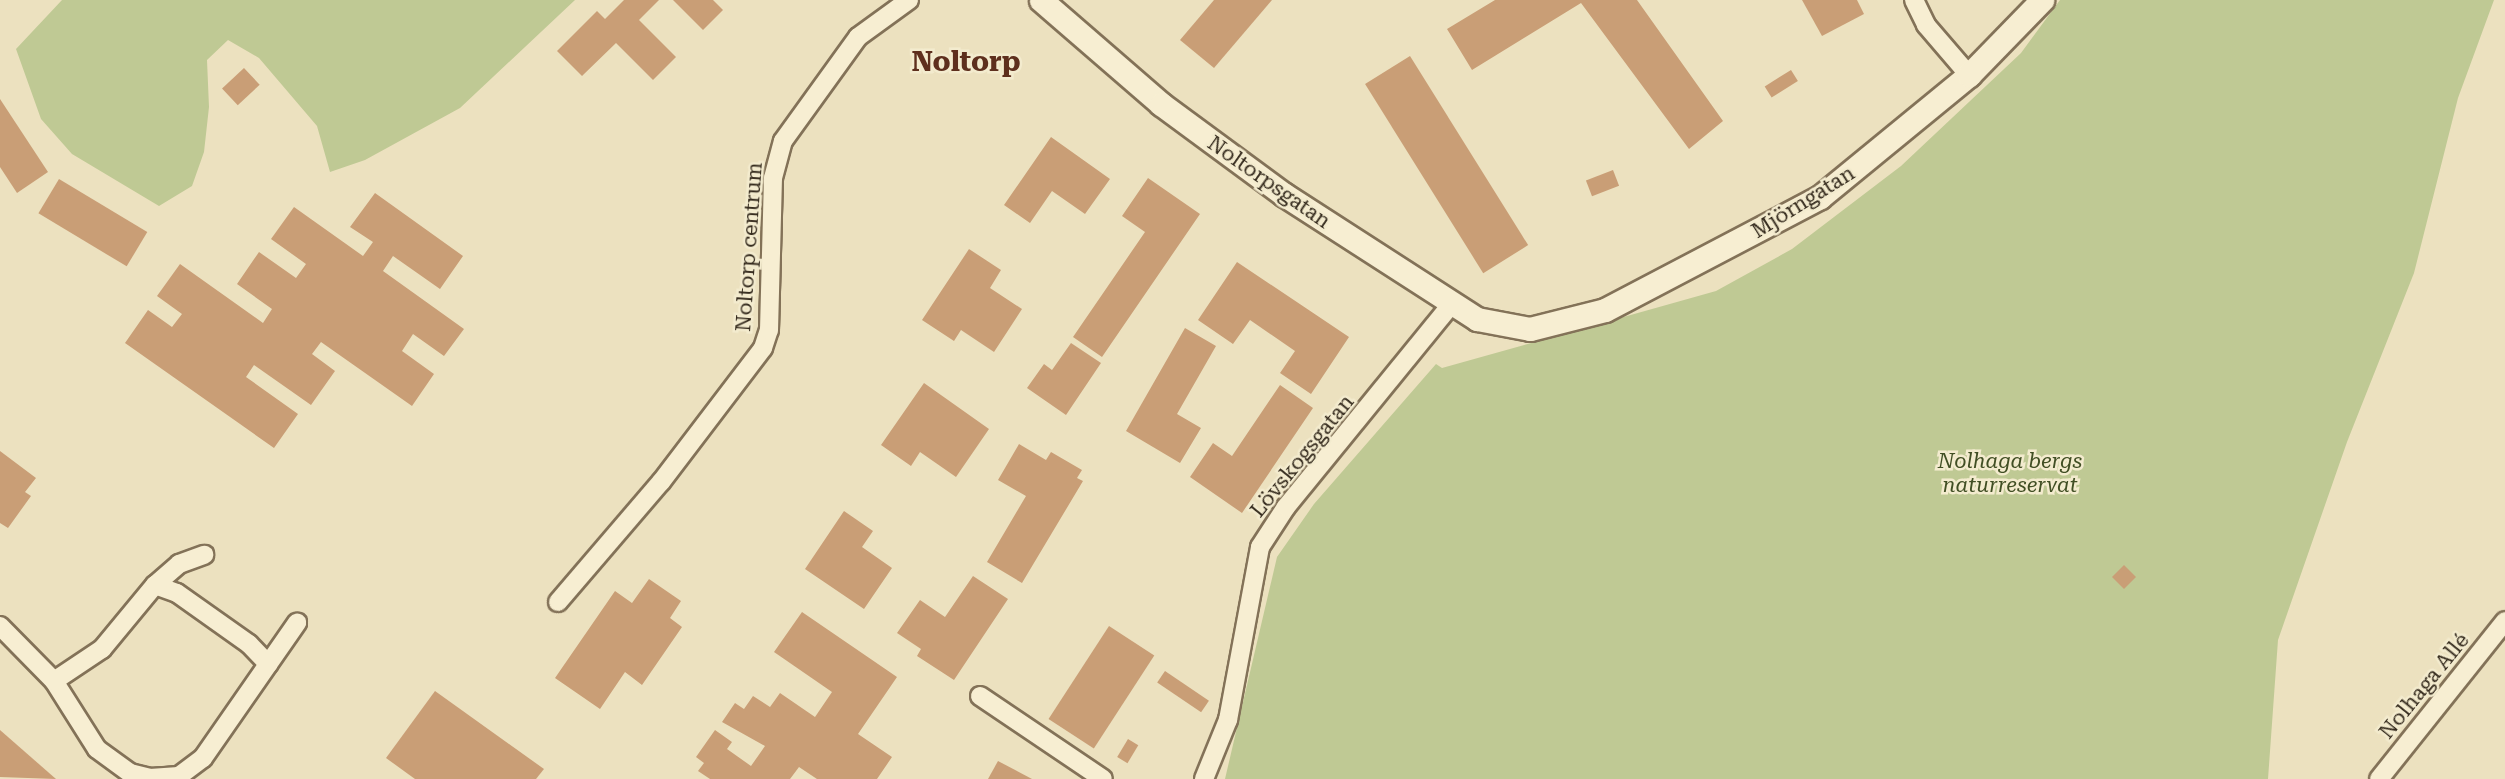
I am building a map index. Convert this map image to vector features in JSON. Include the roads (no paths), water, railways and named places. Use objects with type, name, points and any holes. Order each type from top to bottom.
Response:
[{"type":"street","name":"Noltorp centrum","points":[[558,602],[661,482],[763,348],[769,330],[773,178],[783,141],[858,37],[909,0]]},
{"type":"street","name":"Noltorpsgatan","points":[[1041,0],[1220,148],[1451,305],[1477,319],[1519,328]]},
{"type":"street","points":[[1914,0],[1926,24],[1969,75]]},
{"type":"street","name":"Mjörngatan","points":[[1519,328],[1556,325],[1605,310],[1795,212],[1865,163],[1969,75],[2042,0]]},
{"type":"street","name":"Lövskogsgatan","points":[[1204,779],[1228,720],[1260,547],[1286,507],[1451,305]]},
{"type":"street","points":[[54,681],[102,649],[155,585],[179,564],[204,555]]},
{"type":"street","points":[[155,585],[177,593],[249,644],[268,664]]},
{"type":"street","name":"Nolhaga Allé","points":[[2379,779],[2505,621]]},
{"type":"street","points":[[0,626],[54,681],[97,749],[110,762],[150,778],[179,776],[203,758],[297,623]]},
{"type":"street","points":[[980,696],[1103,779]]},
{"type":"district","name":"Noltorp","points":[[966,62]]},
{"type":"park label","name":"Nolhaga bergs naturreservat","points":[[2010,473]]}]
